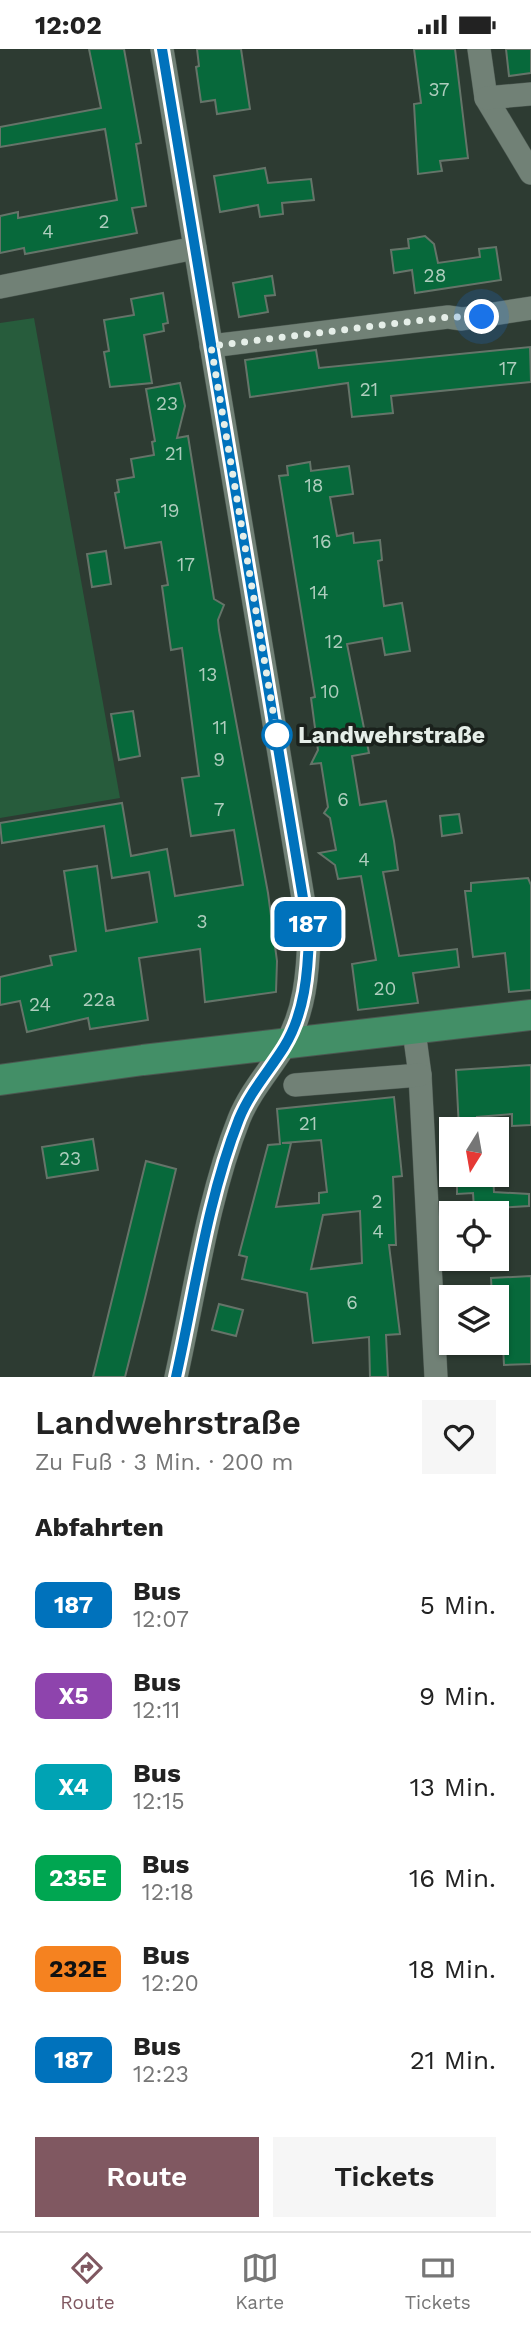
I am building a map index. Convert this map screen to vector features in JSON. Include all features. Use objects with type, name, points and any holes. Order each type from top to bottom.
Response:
[{"type":"main road","points":[[0,1080],[143,1060],[414,1031],[531,1015]]},
{"type":"street","points":[[162,49],[309,934],[306,987],[285,1045],[252,1092],[239,1119],[215,1204],[176,1377]]},
{"type":"street","points":[[479,49],[486,99],[531,173]]},
{"type":"street","points":[[486,99],[531,94]]},
{"type":"street","points":[[0,287],[195,248]]},
{"type":"street","points":[[211,346],[448,317],[462,319],[531,308]]},
{"type":"street","points":[[414,1031],[420,1075],[436,1377]]},
{"type":"street","points":[[295,1085],[420,1075]]},
{"type":"green space","points":[[34,318],[120,798],[0,818],[0,323]]},
{"type":"building","points":[[89,49],[124,49],[141,143],[136,144],[146,206],[132,208],[137,233],[25,254],[24,248],[0,253],[0,216],[18,212],[18,218],[117,200],[105,129],[0,147],[0,127],[101,108]]},
{"type":"building","points":[[197,49],[241,49],[250,109],[217,114],[215,100],[201,102],[196,67],[199,66]]},
{"type":"building","points":[[414,49],[455,49],[468,158],[440,161],[442,171],[418,174],[414,104],[421,103]]},
{"type":"building","points":[[506,49],[531,49],[531,73],[509,76]]},
{"type":"building","points":[[265,168],[268,183],[311,179],[314,200],[282,203],[283,214],[260,217],[258,205],[220,212],[214,176]]},
{"type":"building","points":[[425,236],[434,244],[438,263],[480,257],[479,249],[496,247],[501,280],[415,293],[412,270],[394,273],[391,250],[409,248],[408,239]]},
{"type":"building","points":[[272,276],[275,295],[265,296],[268,312],[239,317],[233,283]]},
{"type":"building","points":[[163,293],[168,323],[163,324],[164,331],[144,335],[152,383],[110,387],[104,352],[109,351],[104,320],[134,315],[131,299]]},
{"type":"building","points":[[530,347],[531,382],[391,396],[393,413],[352,417],[348,383],[250,397],[245,360],[316,350],[319,368]]},
{"type":"building","points":[[180,383],[185,406],[177,438],[188,436],[214,599],[224,605],[218,620],[219,630],[268,893],[277,961],[276,992],[205,1002],[200,949],[139,958],[148,1020],[90,1029],[88,1018],[27,1032],[20,1001],[0,1005],[0,977],[52,965],[50,956],[76,951],[64,871],[97,866],[106,931],[157,922],[149,872],[112,878],[104,826],[2,843],[0,823],[122,803],[131,856],[167,849],[175,896],[243,885],[234,830],[191,836],[182,778],[199,776],[182,648],[171,650],[162,586],[168,585],[161,542],[125,548],[115,493],[119,492],[117,480],[134,477],[131,459],[154,455],[152,442],[155,441],[146,389]]},
{"type":"building","points":[[310,462],[311,471],[349,466],[353,494],[330,497],[337,536],[353,533],[354,543],[380,540],[382,560],[378,561],[384,606],[402,603],[410,651],[385,655],[382,638],[347,644],[369,753],[352,756],[360,805],[386,801],[394,841],[398,870],[383,872],[399,956],[457,949],[459,967],[413,973],[418,1003],[358,1010],[352,964],[376,960],[361,876],[338,879],[335,865],[319,853],[336,850],[330,818],[324,813],[328,807],[321,763],[311,764],[318,750],[311,698],[315,697],[279,476],[288,475],[287,466]]},
{"type":"building","points":[[106,551],[111,584],[92,587],[87,554]]},
{"type":"building","points":[[133,711],[140,756],[119,760],[111,714]]},
{"type":"building","points":[[459,814],[462,833],[442,836],[440,816]]},
{"type":"building","points":[[528,878],[531,885],[531,990],[509,992],[505,953],[473,957],[465,891],[471,891],[471,883]]},
{"type":"building","points":[[531,1065],[531,1125],[512,1126],[512,1114],[458,1117],[456,1070]]},
{"type":"building","points":[[394,1097],[402,1176],[393,1177],[396,1245],[389,1245],[400,1334],[386,1335],[388,1377],[370,1377],[369,1337],[313,1343],[307,1293],[242,1279],[247,1257],[239,1255],[268,1145],[280,1144],[277,1109]],"holes":[[[321,1140],[327,1192],[319,1193],[319,1203],[276,1207],[291,1143],[282,1143]],[[360,1211],[362,1263],[311,1269],[323,1215]]]},
{"type":"building","points":[[93,1139],[98,1170],[47,1178],[42,1147]]},
{"type":"building","points":[[146,1161],[176,1169],[145,1298],[125,1377],[93,1377]]},
{"type":"building","points":[[457,1187],[494,1187],[494,1192],[529,1194],[529,1206],[509,1207],[509,1201],[474,1201],[473,1193],[457,1194]]},
{"type":"building","points":[[531,1276],[531,1364],[504,1365],[503,1355],[509,1355],[509,1285],[491,1285],[491,1278]]},
{"type":"building","points":[[219,1304],[243,1310],[236,1336],[212,1330]]},
{"type":"bus line","name":"187","points":[[162,49],[309,934],[306,987],[294,1025],[285,1045],[252,1092],[239,1119],[215,1204],[176,1377]]},
{"type":"place","name":"Landwehrstraße","points":[[277,735]]},
{"type":"route","points":[[277,735],[211,346],[448,317],[482,317]]}]
